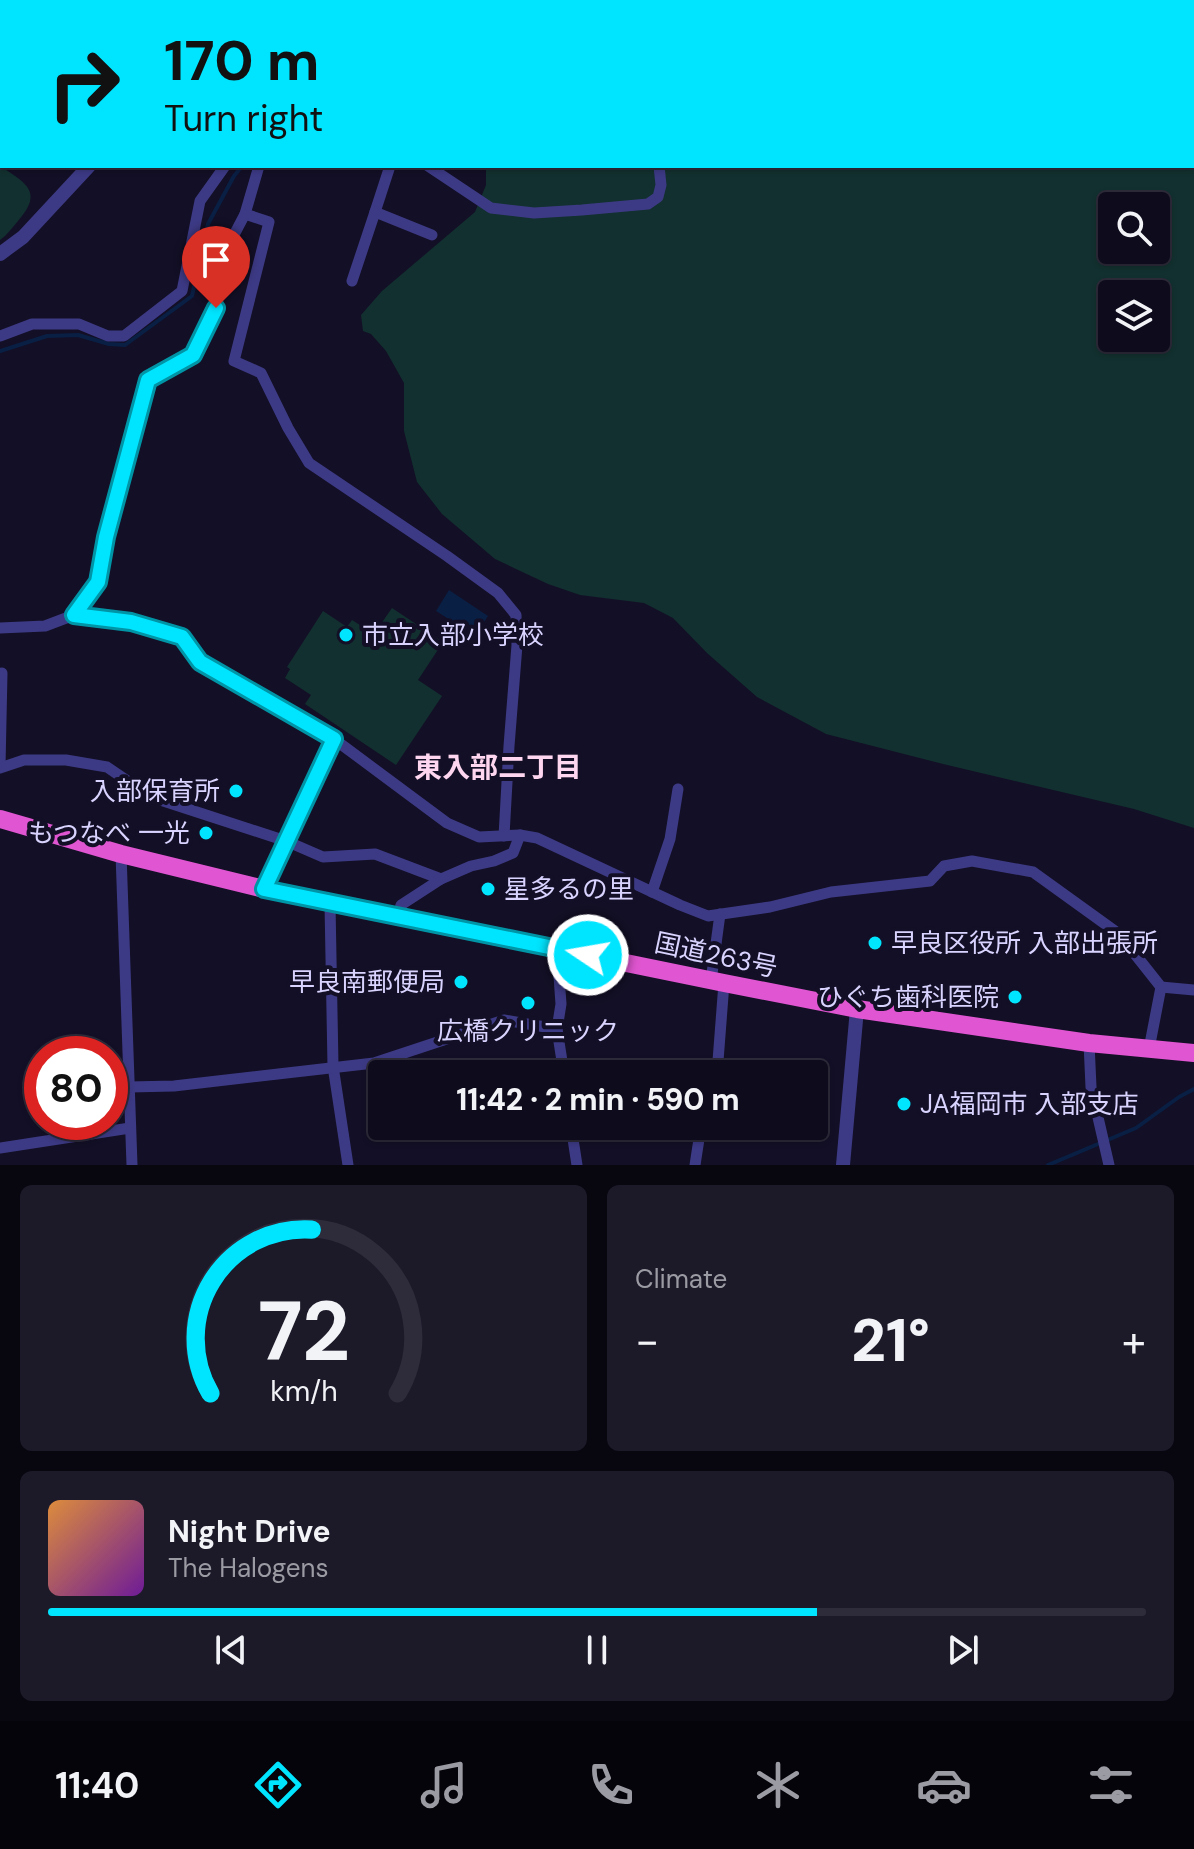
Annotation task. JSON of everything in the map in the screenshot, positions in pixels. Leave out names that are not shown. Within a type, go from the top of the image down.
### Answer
[{"type":"highway","name":"国道263号","points":[[0,819],[121,854],[330,904],[718,982],[857,1009],[1089,1043],[1194,1053]]},
{"type":"street","points":[[0,254],[23,237],[87,168]]},
{"type":"street","points":[[0,336],[32,324],[79,324],[108,336],[124,336],[182,291],[200,201],[224,168]]},
{"type":"street","points":[[74,615],[98,582],[106,537],[148,380],[193,355],[216,308],[225,252],[245,214],[258,168]]},
{"type":"street","points":[[352,281],[389,168]]},
{"type":"street","points":[[431,168],[491,208],[534,213],[648,204],[658,197],[661,185],[659,168]]},
{"type":"street","points":[[375,212],[432,235]]},
{"type":"street","points":[[245,214],[269,222],[234,361],[261,373],[309,463],[460,565],[498,593],[516,615],[517,645],[504,836]]},
{"type":"street","points":[[0,628],[45,626],[74,615],[131,622],[182,637],[200,662],[334,739],[447,823],[479,837],[520,835],[537,838],[708,916],[770,907],[831,892],[930,881],[944,866],[972,861],[1033,872],[1119,934],[1161,987],[1194,990]]},
{"type":"street","points":[[2,673],[0,767],[24,760],[66,760],[107,767],[151,797],[286,841],[323,857],[375,854],[441,879]]},
{"type":"street","points":[[264,889],[334,739]]},
{"type":"street","points":[[652,892],[670,839],[678,789]]},
{"type":"street","points":[[398,917],[401,905],[441,879],[513,853],[520,835]]},
{"type":"street","points":[[121,854],[132,1165]]},
{"type":"street","points":[[330,904],[333,1066],[348,1165]]},
{"type":"street","points":[[717,1060],[720,914]]},
{"type":"street","points":[[557,948],[561,1004],[557,1029],[562,1060]]},
{"type":"street","points":[[1149,1049],[1161,987]]},
{"type":"street","points":[[843,1165],[857,1009]]},
{"type":"street","points":[[129,1087],[174,1086],[374,1063],[504,1020],[557,1029]]},
{"type":"street","points":[[1089,1043],[1091,1087],[1109,1165]]},
{"type":"street","points":[[0,1148],[130,1128]]},
{"type":"street","points":[[573,1140],[577,1165]]},
{"type":"street","points":[[695,1165],[699,1140]]},
{"type":"green space","points":[[0,168],[3,168],[24,183],[31,195],[26,211],[0,240]]},
{"type":"green space","points":[[486,168],[1194,168],[1194,828],[1134,809],[826,734],[757,697],[673,618],[644,603],[580,595],[548,584],[495,559],[442,514],[417,482],[404,431],[404,383],[386,351],[371,334],[363,331],[361,315],[382,291],[475,212],[486,185]]},
{"type":"green space","points":[[392,608],[443,642],[418,680],[442,696],[396,765],[305,704],[311,695],[285,678],[290,669],[287,667],[323,611],[347,627],[352,620],[374,634]]},
{"type":"water","points":[[449,590],[488,616],[475,636],[436,611]]},
{"type":"waterway","points":[[0,351],[47,336],[78,335],[125,345],[192,296],[208,224],[240,168]]},
{"type":"waterway","points":[[1048,1165],[1136,1128],[1194,1089]]},
{"type":"place","name":"市立入部小学校","points":[[346,635]]},
{"type":"place","name":"入部保育所","points":[[236,791]]},
{"type":"place","name":"もつなべ 一光","points":[[206,833]]},
{"type":"place","name":"星多るの里","points":[[488,889]]},
{"type":"place","name":"早良区役所 入部出張所","points":[[875,943]]},
{"type":"place","name":"早良南郵便局","points":[[461,982]]},
{"type":"place","name":"ひぐち歯科医院","points":[[1015,997]]},
{"type":"place","name":"広橋クリニック","points":[[528,1003]]},
{"type":"place","name":"JA福岡市 入部支店","points":[[904,1104]]},
{"type":"district","name":"東入部二丁目","points":[[498,767]]},
{"type":"route","points":[[216,308],[193,355],[148,380],[106,537],[98,582],[74,615],[131,622],[182,637],[200,662],[334,739],[264,889],[588,955]]}]
